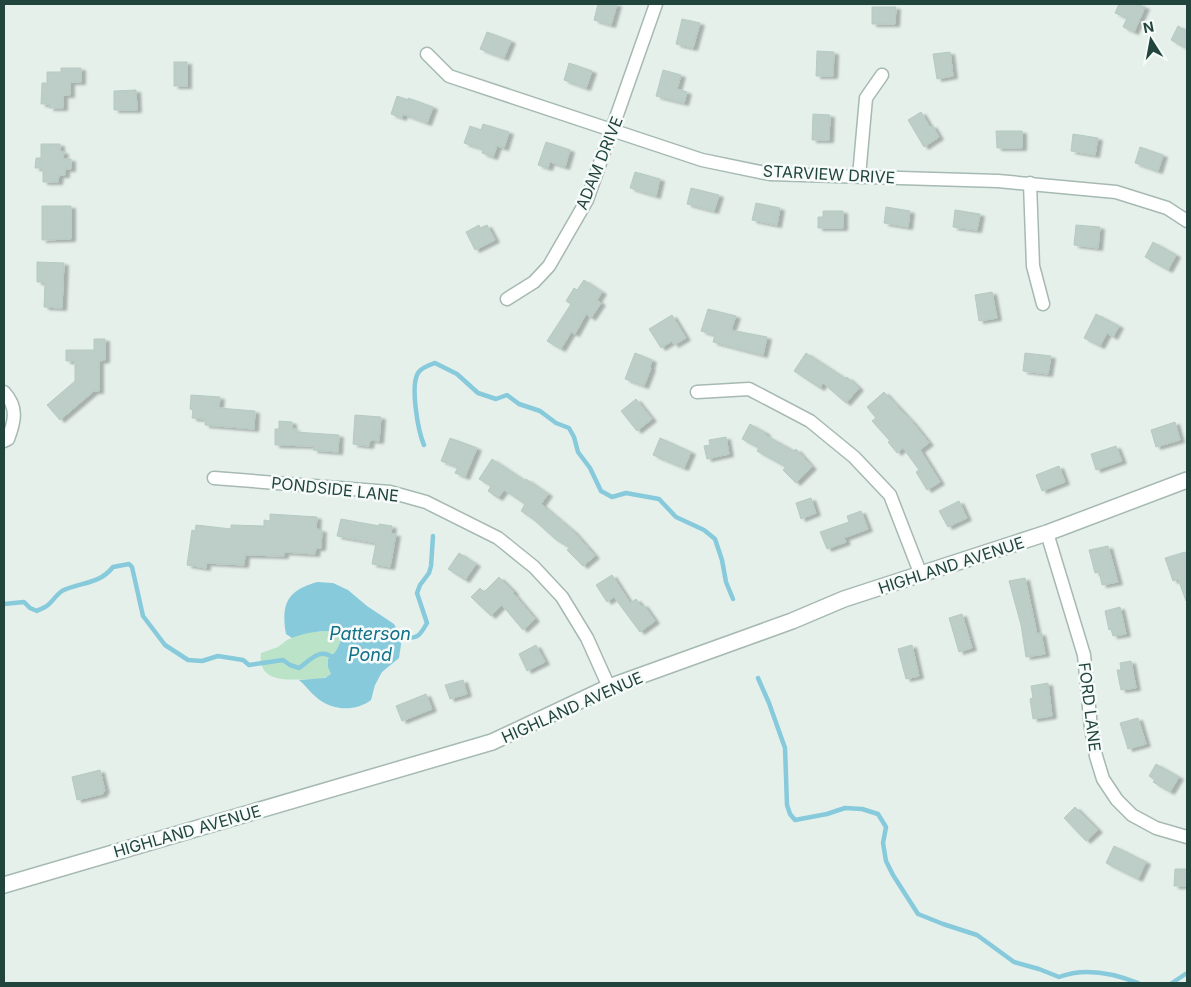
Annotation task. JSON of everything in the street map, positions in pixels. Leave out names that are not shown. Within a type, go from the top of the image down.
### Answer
[{"type":"street","name":"ADAM DRIVE","points":[[507,299],[534,282],[549,266],[587,200],[613,131],[656,4]]},
{"type":"street","name":"STARVIEW DRIVE","points":[[428,54],[449,76],[702,160],[770,174],[1030,183],[1116,192],[1167,208],[1187,221]]},
{"type":"street","points":[[860,176],[866,98],[882,75]]},
{"type":"street","points":[[1030,183],[1033,266],[1043,304]]},
{"type":"street","points":[[697,392],[750,389],[810,421],[854,457],[890,496],[921,575]]},
{"type":"street","points":[[4,392],[11,402],[15,422],[8,439],[4,441]]},
{"type":"street","name":"PONDSIDE LANE","points":[[214,478],[390,492],[426,502],[498,538],[534,567],[562,597],[586,638],[609,687]]},
{"type":"street","name":"HIGHLAND AVENUE","points":[[4,885],[492,742],[609,687],[792,621],[844,599],[1047,533],[1187,480]]},
{"type":"street","name":"FORD LANE","points":[[1047,533],[1084,655],[1090,728],[1103,780],[1117,800],[1132,815],[1156,828],[1187,836]]},
{"type":"green space","points":[[335,631],[342,633],[336,651],[328,659],[331,674],[328,676],[318,679],[292,680],[276,678],[264,670],[261,663],[261,653],[278,647],[287,640],[306,632]]},
{"type":"water","name":"Patterson Pond","points":[[317,582],[333,583],[348,590],[367,606],[394,624],[402,638],[399,658],[382,672],[375,685],[371,700],[358,707],[336,707],[322,702],[299,680],[325,678],[331,674],[328,667],[328,659],[336,651],[342,633],[323,631],[292,638],[286,634],[285,614],[288,600],[299,590]]},
{"type":"building","points":[[598,4],[617,4],[611,25],[594,20]]},
{"type":"building","points":[[1119,4],[1137,4],[1145,7],[1134,32],[1123,27],[1127,18],[1115,13]]},
{"type":"building","points":[[872,7],[896,7],[895,24],[872,24]]},
{"type":"building","points":[[682,19],[700,23],[693,48],[676,44]]},
{"type":"building","points":[[1178,26],[1187,31],[1187,49],[1171,40]]},
{"type":"building","points":[[487,32],[511,41],[504,58],[480,49]]},
{"type":"building","points":[[817,51],[834,52],[833,76],[816,76]]},
{"type":"building","points":[[950,52],[953,76],[937,79],[933,54]]},
{"type":"building","points":[[174,62],[187,62],[187,86],[174,86]]},
{"type":"building","points":[[569,63],[592,71],[586,88],[564,80]]},
{"type":"building","points":[[61,68],[81,68],[81,82],[70,82],[70,95],[63,95],[63,108],[49,108],[50,104],[41,104],[42,83],[47,83],[47,72],[61,72]]},
{"type":"building","points":[[663,70],[681,75],[677,89],[687,92],[684,103],[656,96]]},
{"type":"building","points":[[136,90],[137,110],[114,110],[114,91]]},
{"type":"building","points":[[397,96],[433,107],[427,123],[403,114],[402,118],[391,114]]},
{"type":"building","points":[[921,112],[939,137],[924,147],[908,120]]},
{"type":"building","points":[[813,114],[830,115],[829,140],[812,140]]},
{"type":"building","points":[[483,124],[509,132],[504,148],[497,146],[493,157],[482,153],[483,149],[464,143],[470,126],[481,130]]},
{"type":"building","points":[[996,131],[1022,131],[1022,148],[997,148]]},
{"type":"building","points":[[1073,134],[1098,138],[1095,155],[1071,151]]},
{"type":"building","points":[[546,142],[570,150],[565,167],[550,162],[548,168],[538,165]]},
{"type":"building","points":[[41,144],[60,144],[60,151],[64,152],[63,159],[71,159],[71,169],[65,169],[65,175],[59,175],[58,182],[43,182],[43,168],[35,168],[36,158],[41,158]]},
{"type":"building","points":[[1140,147],[1163,155],[1158,171],[1135,163]]},
{"type":"building","points":[[635,172],[660,179],[656,196],[630,188]]},
{"type":"building","points":[[691,188],[719,195],[714,211],[687,204]]},
{"type":"building","points":[[756,203],[780,208],[777,225],[752,220]]},
{"type":"building","points":[[42,206],[71,206],[71,239],[42,240]]},
{"type":"building","points":[[886,207],[910,211],[908,227],[884,223]]},
{"type":"building","points":[[955,210],[980,214],[977,230],[953,227]]},
{"type":"building","points":[[823,211],[843,211],[843,228],[818,228],[818,217],[823,217]]},
{"type":"building","points":[[479,225],[480,228],[487,225],[495,240],[475,250],[466,232]]},
{"type":"building","points":[[1076,225],[1100,227],[1098,248],[1074,245]]},
{"type":"building","points":[[1153,242],[1176,255],[1168,270],[1145,257]]},
{"type":"building","points":[[37,262],[64,263],[62,308],[44,307],[45,282],[37,282]]},
{"type":"building","points":[[584,280],[602,292],[597,300],[601,303],[591,318],[586,314],[575,334],[571,332],[561,349],[547,341],[571,304],[566,301],[574,288],[577,290]]},
{"type":"building","points":[[992,292],[997,318],[979,321],[975,295]]},
{"type":"building","points":[[708,309],[736,316],[731,330],[767,337],[763,355],[713,342],[715,335],[701,331]]},
{"type":"building","points":[[1096,314],[1119,326],[1113,337],[1107,333],[1100,346],[1084,338]]},
{"type":"building","points":[[672,315],[686,338],[674,345],[672,341],[661,348],[649,329]]},
{"type":"building","points":[[94,339],[105,339],[105,360],[99,361],[99,391],[94,391],[60,420],[47,405],[75,381],[75,361],[66,361],[66,350],[94,350]]},
{"type":"building","points":[[635,353],[652,360],[644,386],[625,379]]},
{"type":"building","points":[[806,353],[846,379],[847,377],[859,388],[846,403],[823,383],[820,388],[794,371]]},
{"type":"building","points":[[1025,353],[1051,356],[1048,374],[1023,371]]},
{"type":"building","points":[[884,392],[929,443],[920,450],[940,482],[927,490],[916,472],[919,470],[903,448],[897,453],[888,442],[890,441],[872,421],[876,418],[867,407]]},
{"type":"building","points":[[191,395],[220,397],[219,408],[255,411],[254,429],[205,425],[205,419],[192,418],[193,410],[190,409]]},
{"type":"building","points":[[636,399],[652,419],[637,431],[621,411]]},
{"type":"building","points":[[355,415],[381,417],[379,441],[370,440],[369,446],[353,444]]},
{"type":"building","points":[[279,421],[292,422],[292,429],[296,429],[296,432],[339,435],[338,452],[313,450],[314,446],[275,445],[275,429],[279,429]]},
{"type":"building","points":[[1175,422],[1180,440],[1156,447],[1151,430]]},
{"type":"building","points":[[750,424],[766,433],[765,435],[794,451],[796,449],[812,467],[796,483],[783,470],[786,467],[757,451],[759,448],[742,439]]},
{"type":"building","points":[[726,437],[729,454],[707,459],[704,446],[710,445],[709,440]]},
{"type":"building","points":[[450,438],[477,448],[465,477],[455,473],[458,467],[441,461]]},
{"type":"building","points":[[660,438],[691,452],[684,468],[653,455]]},
{"type":"building","points":[[1116,446],[1122,461],[1096,470],[1091,454]]},
{"type":"building","points":[[492,459],[548,494],[541,504],[574,532],[595,556],[583,566],[567,550],[570,548],[555,539],[521,511],[525,504],[504,490],[498,498],[488,491],[491,486],[479,479]]},
{"type":"building","points":[[1059,466],[1065,482],[1042,491],[1036,475]]},
{"type":"building","points":[[811,498],[816,513],[801,519],[796,503]]},
{"type":"building","points":[[959,501],[967,518],[948,527],[939,511]]},
{"type":"building","points":[[861,511],[868,529],[844,538],[846,542],[827,549],[820,532],[849,522],[847,516]]},
{"type":"building","points":[[270,514],[317,517],[316,529],[322,530],[321,548],[316,548],[315,554],[284,552],[284,556],[245,555],[244,565],[206,563],[206,568],[187,565],[192,530],[195,531],[196,525],[231,529],[231,525],[264,526],[264,520],[270,521]]},
{"type":"building","points":[[341,519],[379,526],[379,524],[392,526],[391,534],[396,534],[390,567],[372,564],[376,543],[337,536]]},
{"type":"building","points":[[1108,546],[1118,582],[1102,585],[1099,572],[1095,573],[1089,550]]},
{"type":"building","points":[[1185,552],[1187,559],[1186,601],[1178,579],[1173,581],[1165,558]]},
{"type":"building","points":[[459,553],[476,564],[465,580],[448,569]]},
{"type":"building","points":[[612,575],[630,603],[636,599],[641,606],[643,604],[655,621],[640,632],[614,597],[607,602],[596,585]]},
{"type":"building","points":[[499,577],[514,592],[535,619],[523,630],[502,605],[491,616],[471,597],[480,588],[484,592]]},
{"type":"building","points":[[1025,578],[1037,634],[1041,633],[1045,654],[1026,657],[1021,625],[1009,581]]},
{"type":"building","points":[[1120,607],[1126,634],[1113,636],[1111,629],[1109,630],[1105,611]]},
{"type":"building","points":[[962,614],[972,648],[959,652],[949,618]]},
{"type":"building","points":[[536,645],[545,662],[527,671],[519,654]]},
{"type":"building","points":[[912,645],[919,676],[906,679],[898,649]]},
{"type":"building","points":[[1131,661],[1136,688],[1121,690],[1117,670],[1121,670],[1120,663]]},
{"type":"building","points":[[463,680],[467,694],[450,699],[445,685]]},
{"type":"building","points":[[1048,683],[1052,716],[1033,719],[1030,699],[1033,698],[1031,686]]},
{"type":"building","points":[[426,694],[432,709],[402,721],[396,706]]},
{"type":"building","points":[[1138,718],[1146,744],[1128,749],[1120,723]]},
{"type":"building","points":[[1156,764],[1179,777],[1170,792],[1153,782],[1155,780],[1149,776]]},
{"type":"building","points":[[100,770],[105,791],[103,791],[103,794],[77,800],[72,777]]},
{"type":"building","points":[[1075,807],[1098,830],[1086,841],[1064,818]]},
{"type":"building","points":[[1114,846],[1146,862],[1138,879],[1106,863]]},
{"type":"building","points":[[1175,869],[1187,869],[1187,886],[1174,886]]},
{"type":"waterway","points":[[424,445],[419,430],[416,409],[416,379],[422,369],[435,363],[457,374],[478,393],[496,399],[507,395],[519,404],[540,411],[556,423],[569,428],[574,437],[578,452],[590,468],[601,491],[612,497],[626,493],[659,499],[676,517],[704,530],[715,539],[722,560],[726,582],[733,599]]},
{"type":"waterway","points":[[398,638],[416,637],[427,623],[417,593],[431,566],[433,536]]},
{"type":"waterway","points":[[4,604],[24,602],[30,608],[37,611],[47,606],[62,591],[102,577],[113,567],[129,564],[132,567],[143,616],[165,645],[188,660],[202,661],[218,656],[243,660],[249,665],[283,660],[299,668],[310,659],[319,655],[328,654],[332,657],[336,656]]},
{"type":"waterway","points":[[758,678],[785,748],[787,805],[790,814],[795,820],[827,814],[845,808],[862,809],[878,814],[886,827],[883,843],[886,861],[918,914],[977,935],[1014,962],[1059,977],[1079,972],[1099,972],[1119,976],[1138,983]]},
{"type":"waterway","points":[[1172,983],[1187,973]]}]
